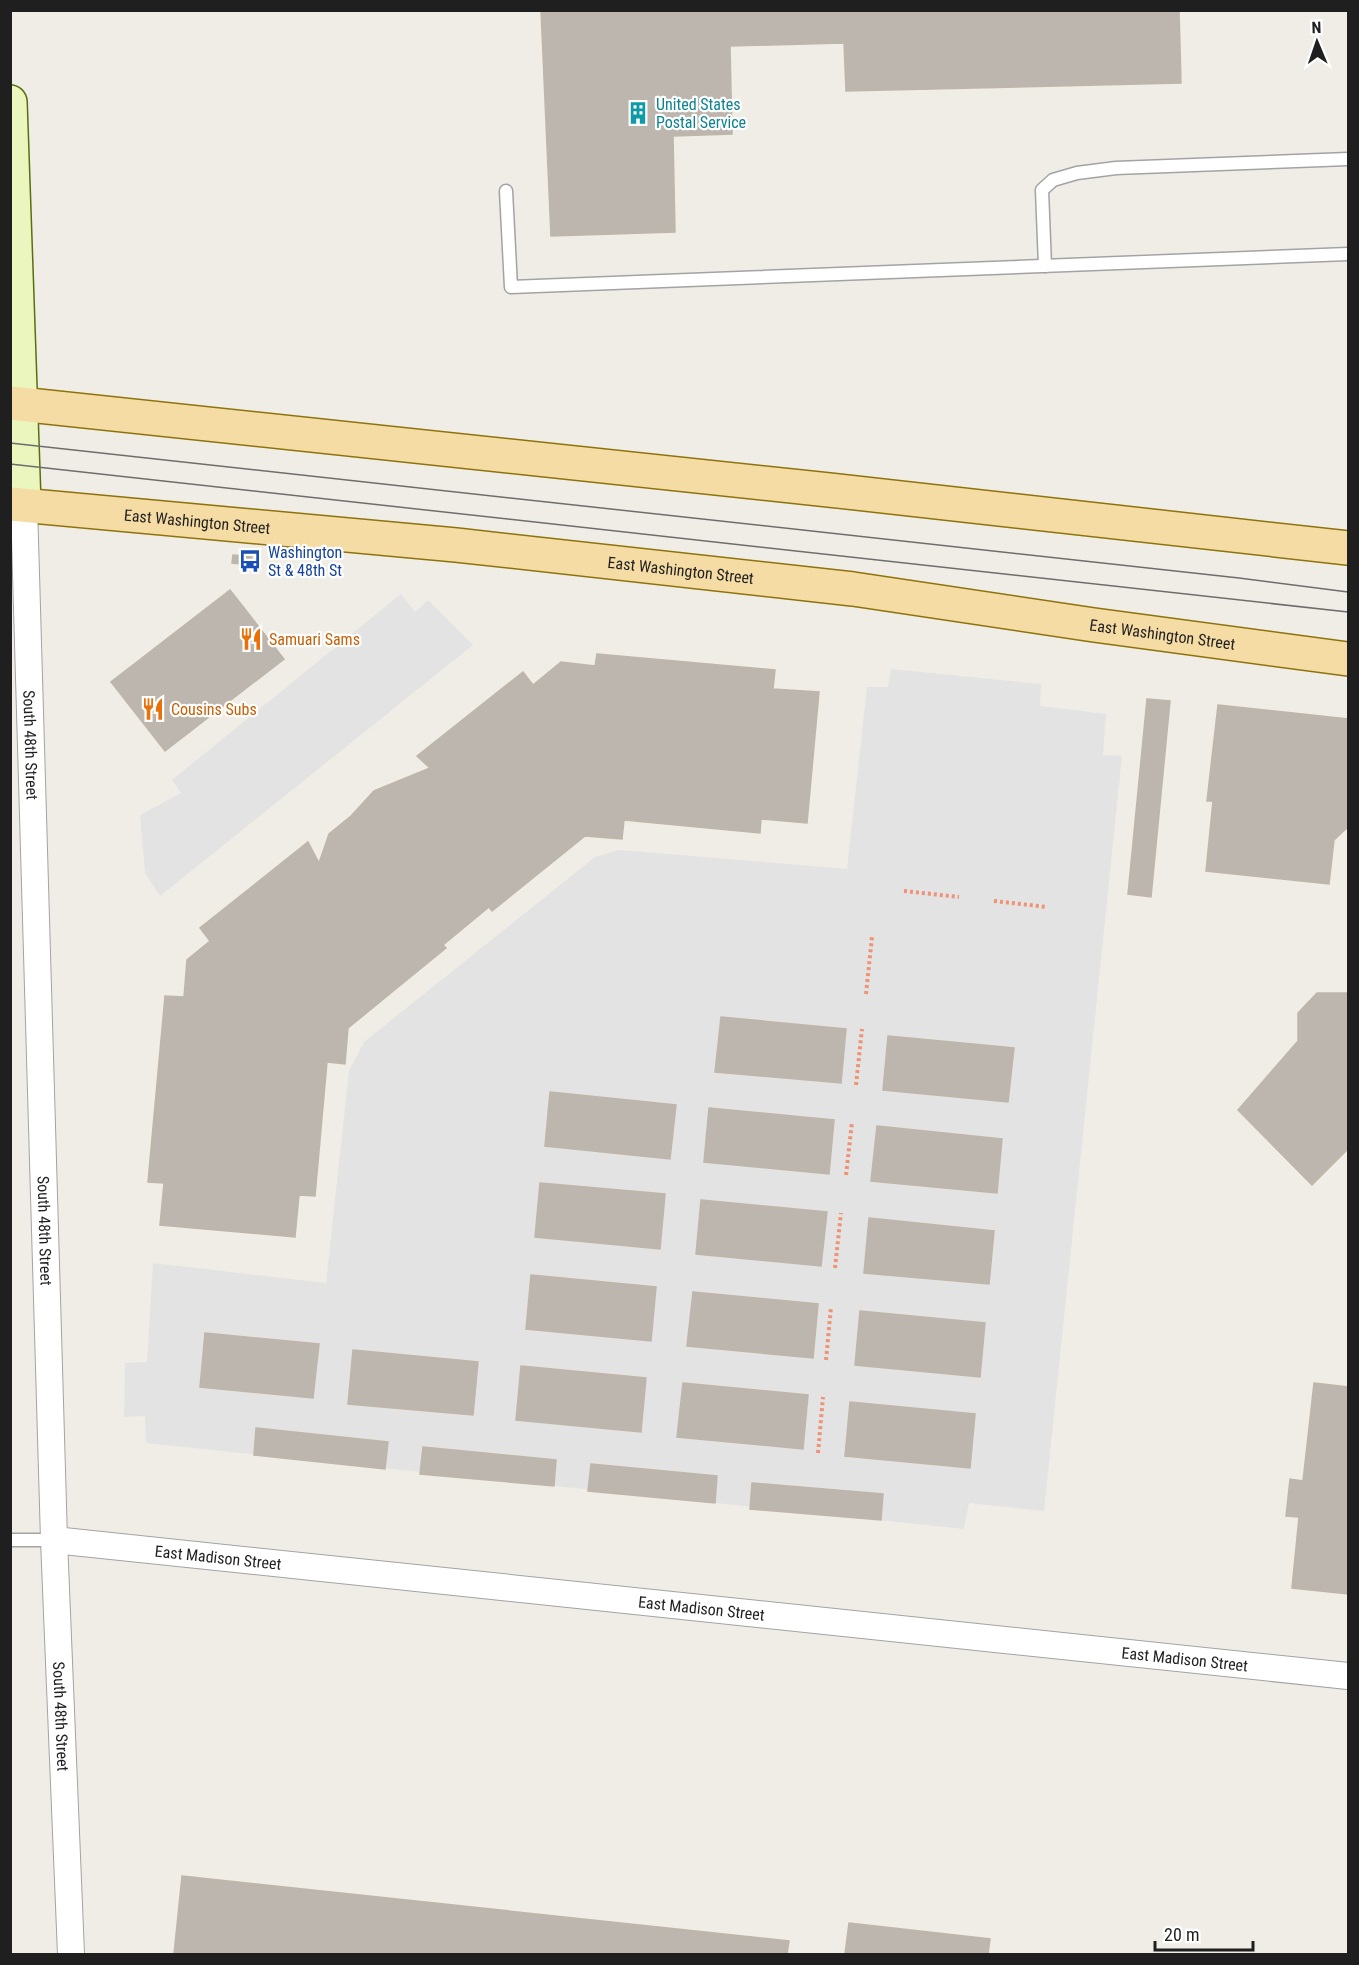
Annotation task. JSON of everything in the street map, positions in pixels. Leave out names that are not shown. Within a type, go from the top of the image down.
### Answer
[{"type":"main road","points":[[16,404],[864,493],[1348,548]]},
{"type":"main road","name":"East Washington Street","points":[[17,505],[456,545],[853,590],[1348,659]]},
{"type":"street","points":[[10,102],[17,505]]},
{"type":"street","name":"South 48th Street","points":[[17,505],[71,1954]]},
{"type":"street","name":"East Madison Street","points":[[54,1540],[1348,1676]]},
{"type":"lane","points":[[1045,266],[1042,190],[1053,180],[1077,172],[1116,168],[1348,159]]},
{"type":"lane","points":[[506,191],[511,287],[1348,254]]},
{"type":"lane","points":[[10,1540],[54,1540]]},
{"type":"path","points":[[904,891],[959,897]]},
{"type":"path","points":[[994,901],[1047,907]]},
{"type":"path","points":[[866,994],[872,937]]},
{"type":"path","points":[[856,1085],[862,1029]]},
{"type":"path","points":[[846,1175],[852,1122]]},
{"type":"path","points":[[836,1268],[841,1213]]},
{"type":"path","points":[[826,1360],[831,1307]]},
{"type":"path","points":[[818,1453],[823,1397]]},
{"type":"shaded area","points":[[401,594],[415,612],[428,600],[473,645],[160,896],[145,873],[140,815],[181,793],[172,780]]},
{"type":"shaded area","points":[[891,669],[1041,684],[1040,706],[1106,714],[1103,755],[1122,756],[1044,1511],[969,1503],[964,1529],[146,1443],[145,1416],[124,1417],[125,1363],[147,1362],[153,1263],[326,1283],[349,1071],[364,1042],[595,857],[619,850],[847,869],[867,687],[888,687]]},
{"type":"building","name":"United States Postal Service","points":[[541,10],[1179,10],[1181,83],[846,91],[844,43],[730,46],[732,134],[673,136],[675,232],[551,236]]},
{"type":"building","points":[[233,555],[252,557],[251,565],[232,563]]},
{"type":"building","points":[[230,590],[284,659],[165,751],[111,682]]},
{"type":"building","points":[[597,654],[775,670],[773,689],[819,692],[807,823],[761,819],[760,833],[624,820],[622,839],[585,836],[492,911],[489,907],[443,945],[446,948],[348,1028],[345,1064],[327,1062],[315,1196],[299,1195],[295,1237],[160,1225],[164,1183],[148,1182],[165,996],[184,997],[187,960],[210,941],[200,928],[308,842],[319,863],[329,834],[351,816],[374,791],[430,768],[417,756],[523,672],[533,685],[561,662],[595,666]]},
{"type":"building","points":[[1147,699],[1170,701],[1151,897],[1128,894]]},
{"type":"building","points":[[1218,705],[1348,719],[1348,827],[1334,840],[1329,884],[1206,871],[1213,801],[1207,801]]},
{"type":"building","points":[[1317,993],[1347,993],[1348,997],[1348,1149],[1312,1185],[1238,1110],[1298,1041],[1298,1013]]},
{"type":"building","points":[[721,1017],[846,1029],[841,1083],[715,1072]]},
{"type":"building","points":[[888,1036],[1014,1048],[1008,1102],[883,1090]]},
{"type":"building","points":[[550,1092],[676,1105],[670,1159],[545,1146]]},
{"type":"building","points":[[709,1108],[834,1120],[829,1174],[704,1162]]},
{"type":"building","points":[[877,1126],[1002,1139],[997,1193],[871,1181]]},
{"type":"building","points":[[540,1183],[665,1194],[660,1249],[535,1237]]},
{"type":"building","points":[[701,1200],[827,1212],[821,1266],[696,1254]]},
{"type":"building","points":[[869,1218],[994,1231],[989,1284],[864,1273]]},
{"type":"building","points":[[531,1275],[656,1287],[651,1341],[526,1329]]},
{"type":"building","points":[[693,1292],[818,1304],[813,1358],[687,1346]]},
{"type":"building","points":[[860,1311],[985,1323],[980,1377],[855,1365]]},
{"type":"building","points":[[205,1333],[319,1344],[313,1398],[200,1387]]},
{"type":"building","points":[[353,1350],[478,1362],[473,1415],[348,1404]]},
{"type":"building","points":[[521,1366],[646,1378],[641,1432],[516,1420]]},
{"type":"building","points":[[683,1383],[808,1395],[803,1449],[677,1437]]},
{"type":"building","points":[[1314,1383],[1348,1387],[1348,1594],[1292,1588],[1299,1517],[1286,1516],[1290,1479],[1303,1481]]},
{"type":"building","points":[[850,1402],[975,1414],[970,1468],[845,1456]]},
{"type":"building","points":[[256,1428],[388,1442],[385,1469],[254,1455]]},
{"type":"building","points":[[423,1447],[556,1460],[554,1486],[420,1474]]},
{"type":"building","points":[[591,1464],[717,1476],[715,1503],[588,1491]]},
{"type":"building","points":[[752,1483],[883,1494],[881,1520],[750,1509]]},
{"type":"building","points":[[182,1876],[789,1941],[787,1954],[174,1954]]},
{"type":"building","points":[[849,1923],[990,1939],[988,1954],[845,1954]]},
{"type":"tram line","points":[[10,443],[1239,578],[1348,592]]},
{"type":"tram line","points":[[10,464],[1348,612]]},
{"type":"place","name":"United States Postal Service","points":[[638,113]]},
{"type":"place","name":"Washington St & 48th St","points":[[250,561]]},
{"type":"place","name":"Samuari Sams","points":[[251,639]]},
{"type":"place","name":"Cousins Subs","points":[[153,709]]}]
